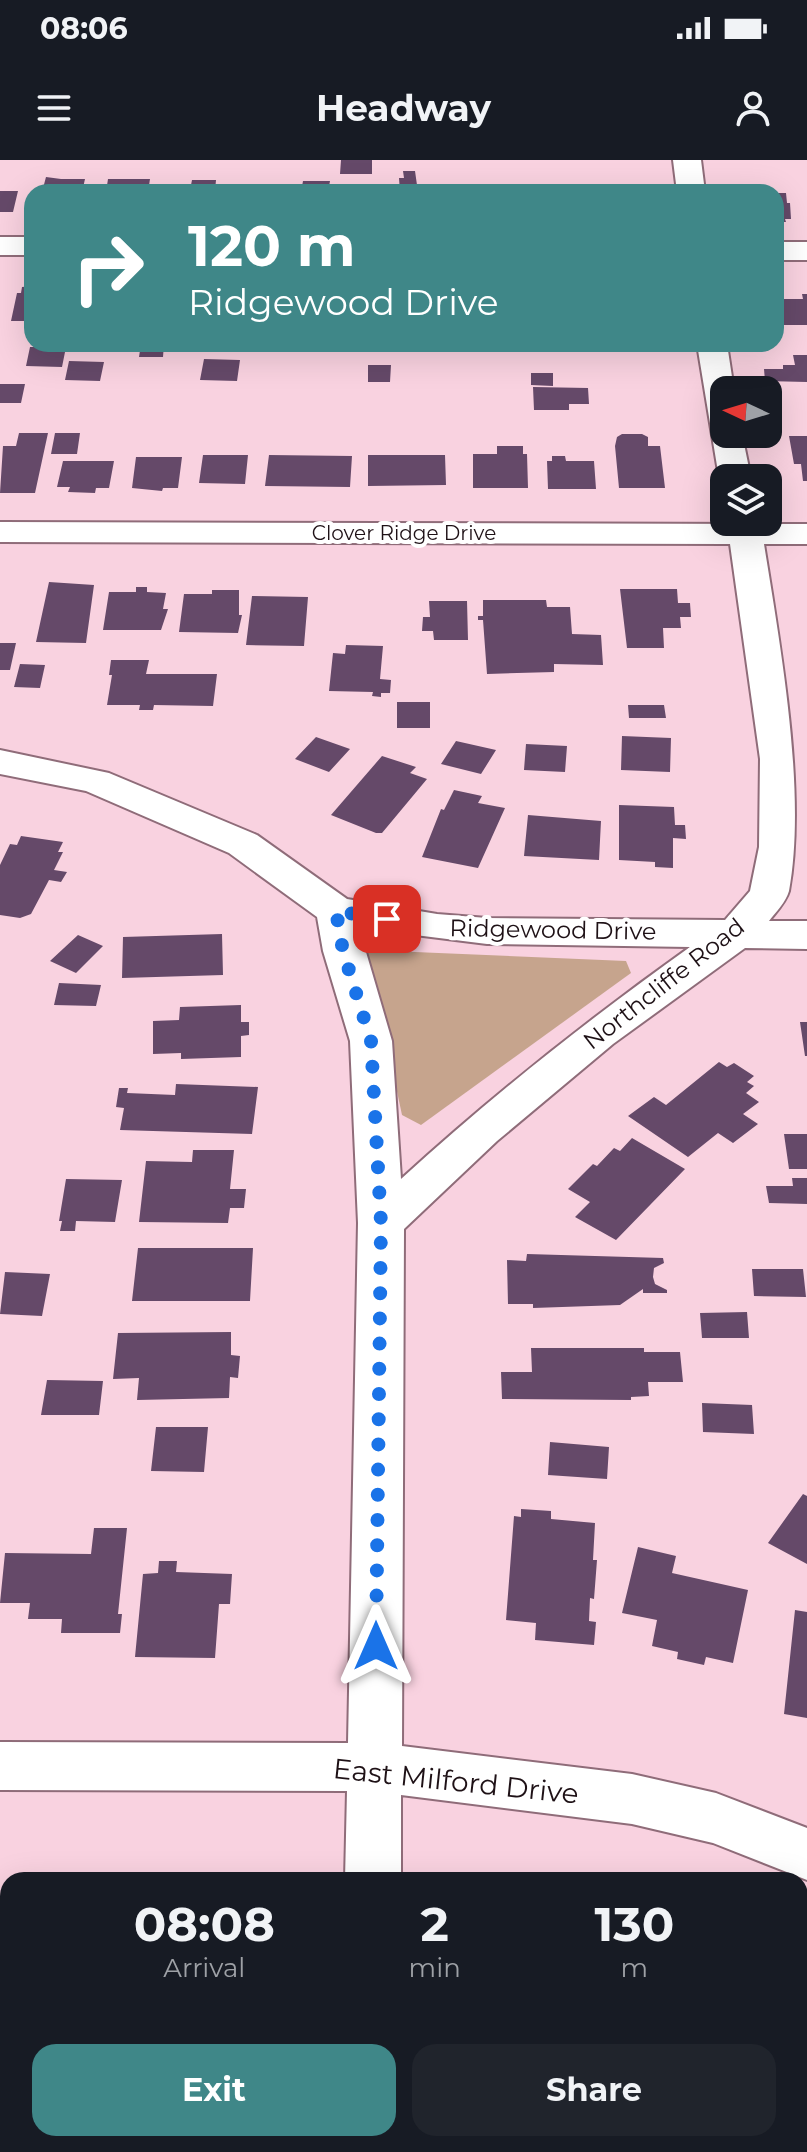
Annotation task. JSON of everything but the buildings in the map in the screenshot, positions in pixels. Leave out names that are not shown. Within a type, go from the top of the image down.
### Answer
[{"type":"street","points":[[687,160],[690,184]]},
{"type":"street","points":[[0,246],[24,246]]},
{"type":"street","points":[[784,251],[807,251]]},
{"type":"street","points":[[713,352],[717,376]]},
{"type":"street","name":"Clover Ridge Drive","points":[[0,532],[710,528]]},
{"type":"street","name":"Clover Ridge Drive","points":[[782,532],[807,534]]},
{"type":"street","name":"Northcliffe Road","points":[[381,1223],[482,1130],[598,1034],[736,934],[769,894],[778,847],[779,759],[746,536]]},
{"type":"street","name":"Ridgewood Drive","points":[[0,762],[96,781],[243,844],[336,911],[437,927],[487,931],[807,935]]},
{"type":"street","points":[[336,911],[343,951],[371,1041],[381,1223],[373,1872]]},
{"type":"street","name":"East Milford Drive","points":[[0,1766],[375,1767],[632,1799],[716,1818],[807,1854]]},
{"type":"shaded area","points":[[367,950],[626,961],[631,973],[421,1125],[402,1115]]},
{"type":"route","points":[[376,1646],[381,1223],[378,1162],[371,1041],[343,951],[336,911],[387,919]]}]
